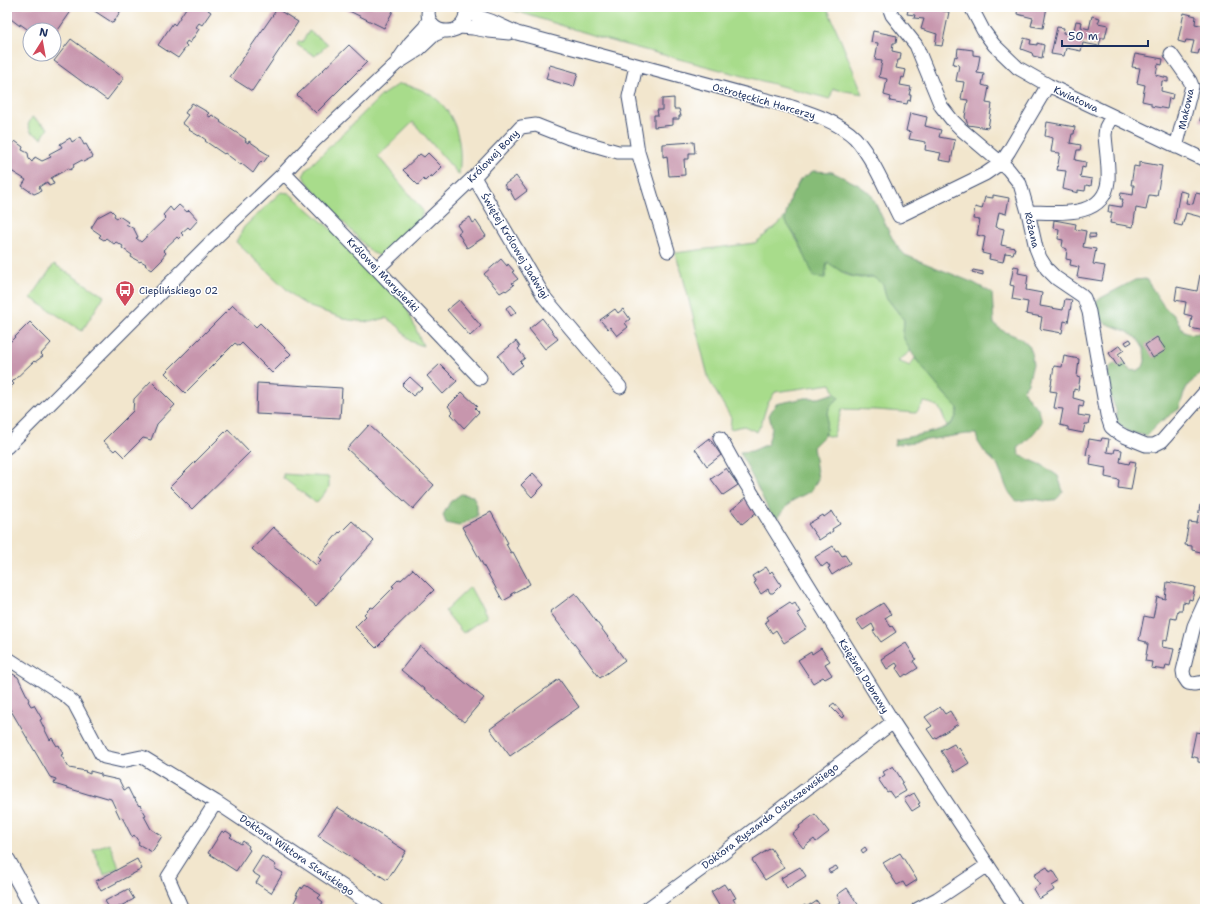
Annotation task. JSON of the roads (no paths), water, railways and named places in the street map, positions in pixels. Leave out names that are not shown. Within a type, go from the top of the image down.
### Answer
[{"type":"street","name":"Różana","points":[[889,7],[892,15],[916,45],[942,106],[952,120],[1011,172],[1020,184],[1036,248],[1047,269],[1056,278],[1081,295],[1086,304],[1107,414],[1111,427],[1117,432],[1138,443],[1154,445],[1162,441],[1205,392]]},
{"type":"street","name":"Kwiatowa","points":[[971,7],[983,30],[994,45],[1018,68],[1048,86],[1205,160]]},
{"type":"street","name":"Ostrołęckich Harcerzy","points":[[465,9],[517,33],[789,106],[833,123],[854,138],[869,157],[899,216],[985,174],[1001,163]]},
{"type":"street","points":[[428,11],[434,27],[443,31],[451,31],[459,27],[464,20],[465,9]]},
{"type":"street","points":[[396,64],[410,43],[425,27],[428,11]]},
{"type":"street","name":"Ostrołęckich Harcerzy","points":[[459,27],[473,28],[489,32],[517,33]]},
{"type":"street","points":[[7,447],[211,242],[284,174],[314,141],[396,64],[418,50],[434,35],[443,31]]},
{"type":"street","name":"Makowa","points":[[1171,54],[1192,86],[1176,147]]},
{"type":"street","points":[[636,66],[629,97],[638,152],[668,250]]},
{"type":"street","points":[[1001,163],[1048,86]]},
{"type":"street","points":[[1028,212],[1073,212],[1083,210],[1090,208],[1102,197],[1108,182],[1105,135],[1106,127],[1112,116]]},
{"type":"street","name":"Królowej Bony","points":[[377,269],[474,177],[521,127],[536,125],[569,138],[618,152],[638,152]]},
{"type":"street","name":"Królowej Marysieńki","points":[[284,174],[377,269],[480,378]]},
{"type":"street","name":"Świętej Królowej Jadwigi","points":[[474,177],[545,298],[620,387]]},
{"type":"street","name":"Księżnej Dobrawy","points":[[720,438],[736,469],[892,722],[1017,909]]},
{"type":"street","points":[[1205,602],[1194,626],[1183,671],[1184,677],[1188,683],[1194,684],[1205,682]]},
{"type":"street","name":"Doktora Wiktora Stańskiego","points":[[7,658],[66,696],[74,703],[104,757],[122,761],[141,757],[144,758],[216,802],[378,909]]},
{"type":"street","name":"Doktora Ryszarda Ostaszewskiego","points":[[647,909],[722,854],[892,722]]},
{"type":"street","points":[[182,909],[168,877],[216,802]]},
{"type":"street","points":[[7,860],[34,909]]},
{"type":"street","points":[[918,909],[937,900],[988,866]]},
{"type":"place","name":"Cieplińskiego 02","points":[[125,307]]}]
